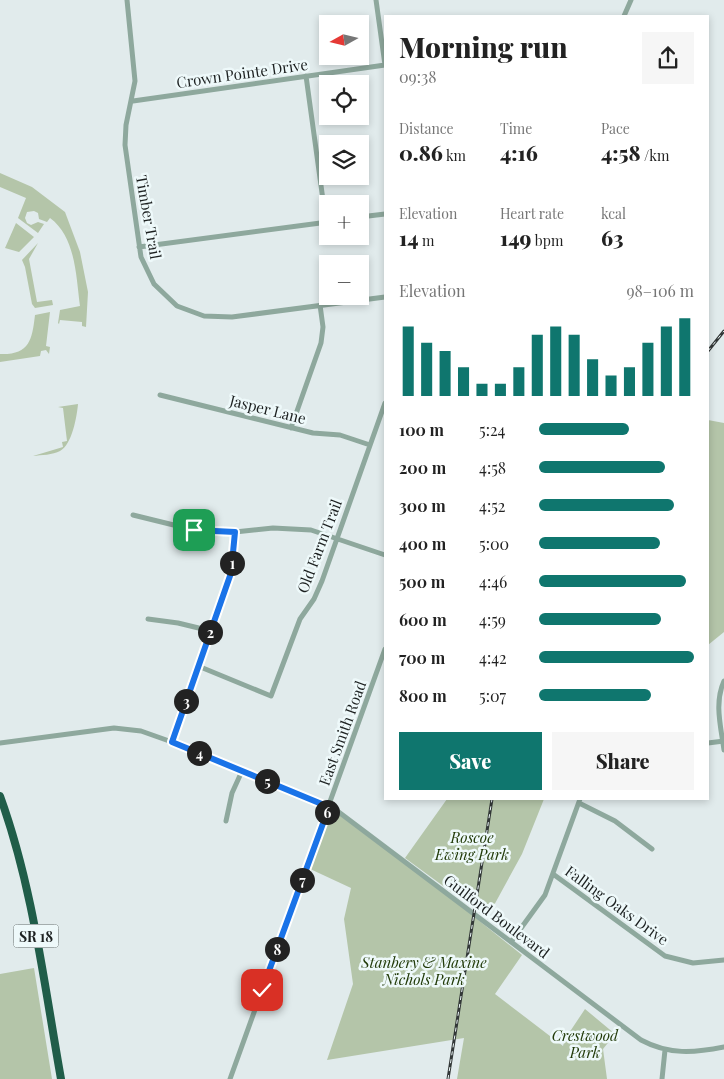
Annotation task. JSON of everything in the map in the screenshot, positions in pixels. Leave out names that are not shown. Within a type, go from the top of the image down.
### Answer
[{"type":"highway","name":"SR 18","points":[[0,796],[20,861],[30,904],[61,1079]]},
{"type":"street","name":"Timber Trail","points":[[127,0],[135,70],[133,101],[126,126],[125,145],[138,247],[144,266],[158,289],[177,306],[194,314],[224,318],[320,305]]},
{"type":"street","points":[[376,0],[384,58]]},
{"type":"street","points":[[624,15],[631,0]]},
{"type":"street","name":"Crown Pointe Drive","points":[[133,101],[384,65]]},
{"type":"street","points":[[306,76],[323,195]]},
{"type":"street","points":[[369,216],[384,214]]},
{"type":"street","points":[[138,247],[319,223]]},
{"type":"street","name":"Timber Trail","points":[[369,299],[384,297]]},
{"type":"street","points":[[291,428],[321,343],[323,328],[320,305]]},
{"type":"street","name":"Jasper Lane","points":[[160,395],[313,433],[340,435],[370,445]]},
{"type":"street","name":"Old Farm Trail","points":[[198,666],[271,696],[300,619],[317,593],[384,405]]},
{"type":"street","points":[[133,515],[194,530],[235,532],[273,528],[311,530],[384,555]]},
{"type":"street","points":[[172,742],[231,573],[235,532]]},
{"type":"street","points":[[148,619],[178,623],[211,631]]},
{"type":"street","name":"East Smith Road","points":[[230,1079],[384,652]]},
{"type":"street","points":[[724,681],[720,690],[718,704],[724,750]]},
{"type":"street","name":"Guilford Boulevard","points":[[0,743],[114,728],[141,731],[329,807],[336,810],[633,1035],[665,1050],[689,1053],[724,1047]]},
{"type":"street","points":[[709,743],[723,741]]},
{"type":"street","points":[[226,822],[232,793],[242,771]]},
{"type":"street","points":[[511,942],[540,905],[580,801],[616,821],[652,849]]},
{"type":"street","name":"Falling Oaks Drive","points":[[553,874],[665,956],[693,963],[724,960]]},
{"type":"street","points":[[662,1079],[665,1050]]},
{"type":"green space","points":[[0,173],[32,187],[65,212],[80,252],[88,292],[86,327],[82,326],[82,322],[60,320],[58,323],[60,310],[80,306],[76,270],[65,236],[59,226],[50,218],[47,222],[39,219],[38,213],[34,211],[27,212],[25,218],[27,223],[31,225],[38,222],[44,224],[38,233],[18,218],[26,198],[0,187]]},
{"type":"green space","points":[[16,223],[34,237],[19,252],[5,248]]},
{"type":"green space","points":[[38,243],[29,259],[37,302],[52,300],[53,305],[35,308],[32,304],[22,260]]},
{"type":"green space","points":[[50,312],[46,346],[50,347],[49,354],[46,350],[41,351],[40,356],[0,362],[0,354],[17,352],[27,345],[35,315]]},
{"type":"green space","points":[[78,404],[71,437],[64,448],[47,455],[33,456],[63,447],[62,442],[67,441],[63,408],[58,407]]},
{"type":"green space","points":[[709,420],[724,423],[724,632],[709,644]]},
{"type":"green space","name":"Roscoe Ewing Park","points":[[446,800],[544,800],[522,854],[487,918],[405,858]]},
{"type":"green space","name":"Stanbery & Maxine Nichols Park","points":[[330,808],[447,895],[522,955],[495,994],[563,1046],[565,1039],[585,1009],[615,1034],[603,1049],[607,1079],[457,1079],[464,1038],[327,1060],[353,984],[344,919],[351,888],[308,868]]},
{"type":"green space","points":[[34,968],[52,1079],[0,1079],[0,974]]},
{"type":"railway","points":[[709,350],[724,331]]},
{"type":"railway","points":[[448,1079],[492,800]]},
{"type":"route","points":[[194,530],[235,532],[231,573],[172,742],[329,807],[262,990]]},
{"type":"park label","name":"Crestwood Park","points":[[585,1044]]}]
